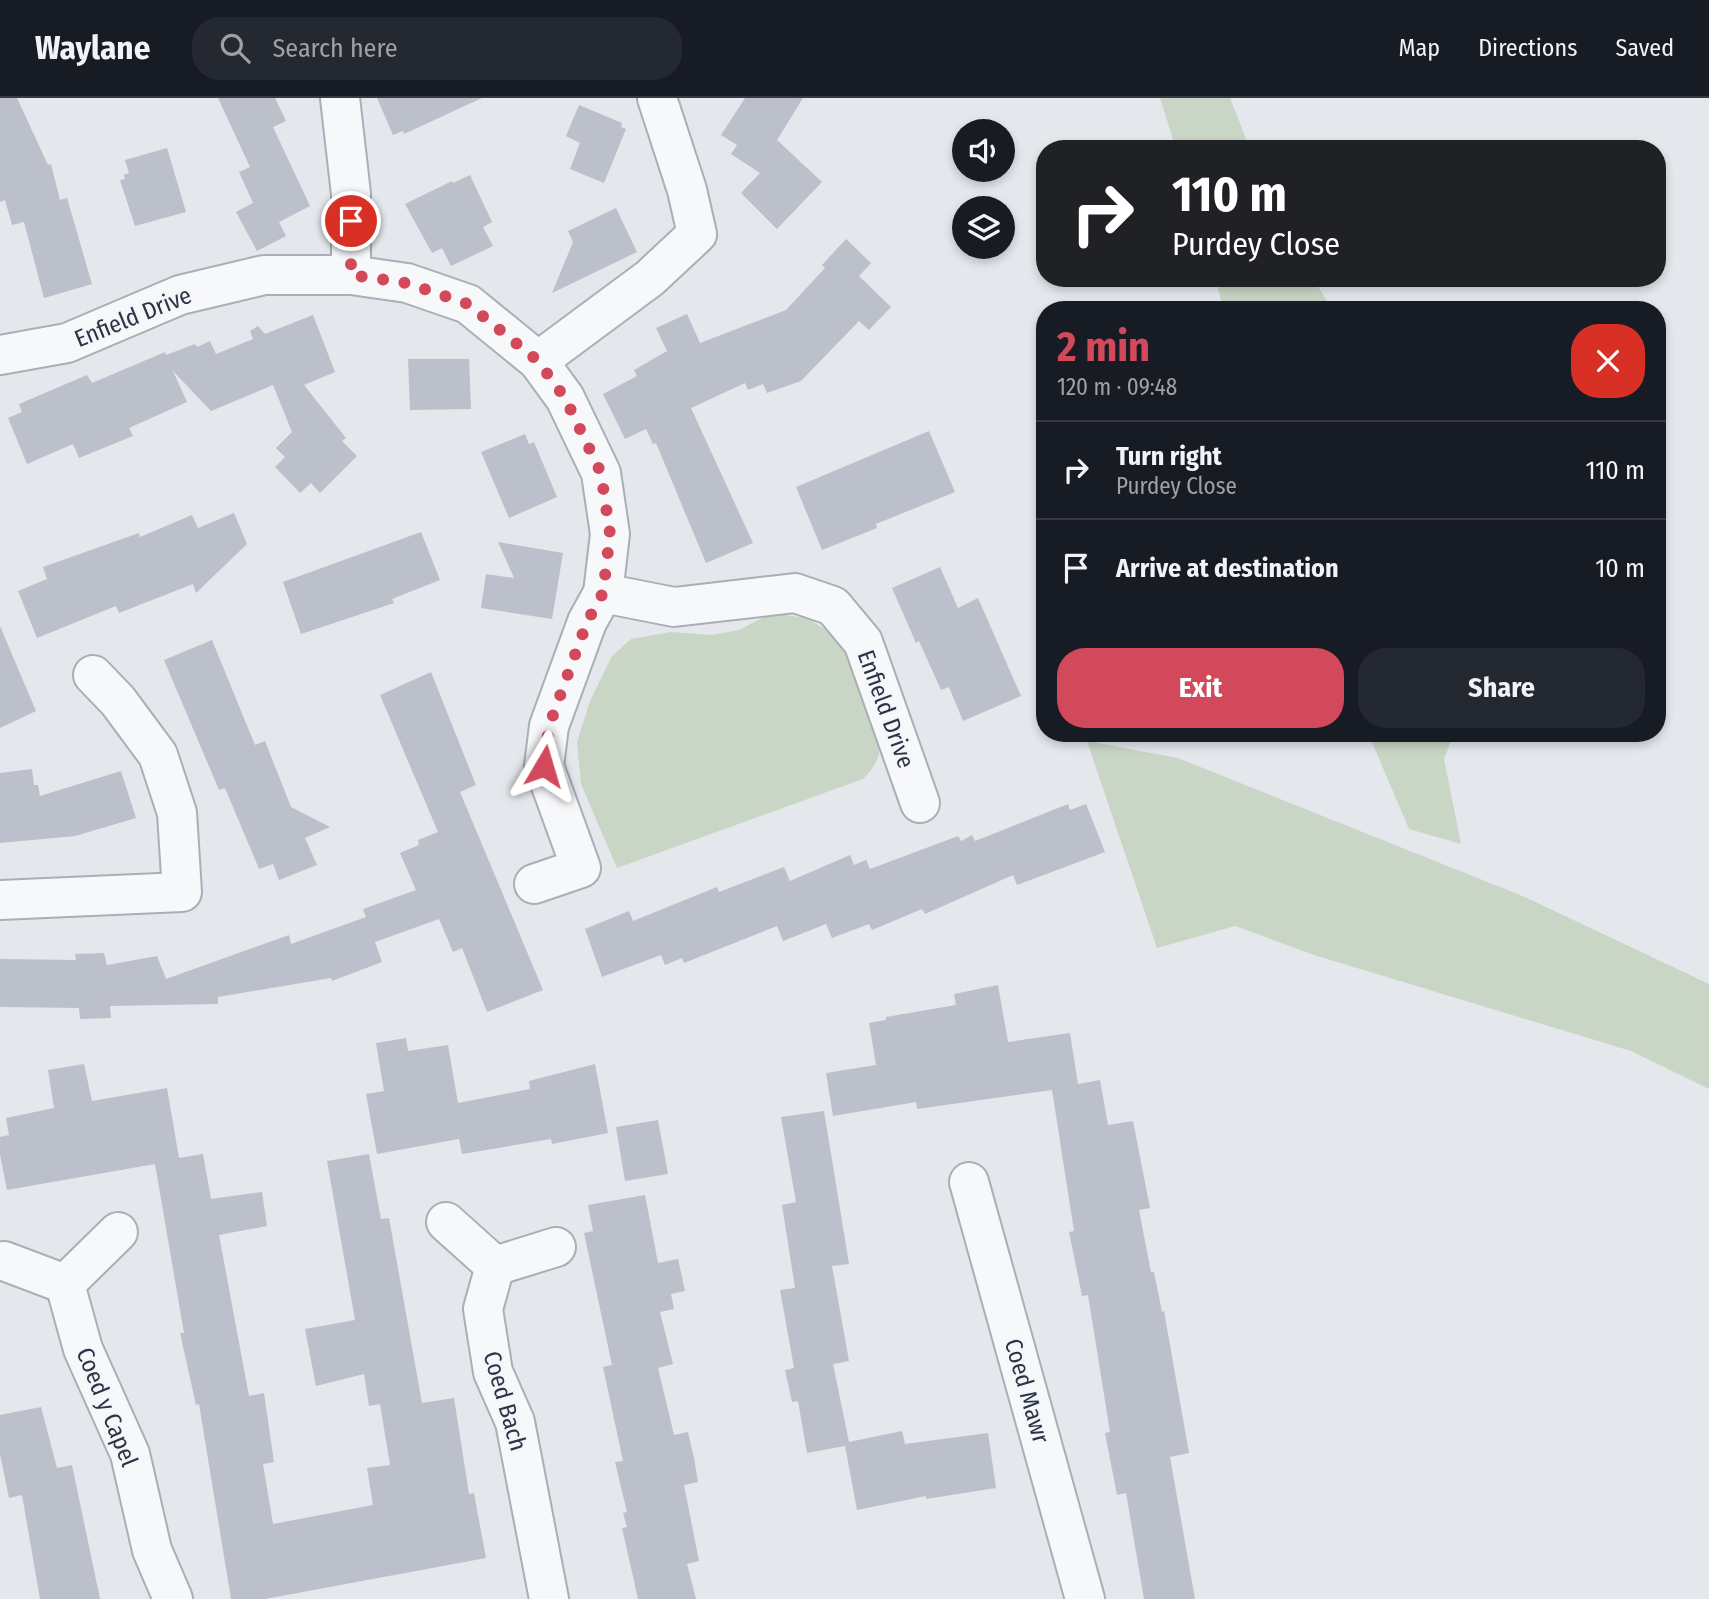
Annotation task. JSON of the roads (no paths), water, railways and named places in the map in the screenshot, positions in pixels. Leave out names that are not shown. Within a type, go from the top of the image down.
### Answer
[{"type":"street","points":[[340,98],[352,194],[351,275]]},
{"type":"street","points":[[538,361],[650,278],[697,234],[687,190],[657,98]]},
{"type":"street","name":"Enfield Drive","points":[[0,355],[67,343],[180,295],[264,275],[351,275],[407,283],[468,304],[538,361],[565,398],[601,473],[610,534],[603,593],[587,622],[549,726],[544,766],[581,868],[534,884]]},
{"type":"street","name":"Enfield Drive","points":[[603,593],[674,607],[795,593],[834,606],[863,642],[920,803]]},
{"type":"street","points":[[0,900],[182,892],[177,813],[158,755],[118,701],[93,675]]},
{"type":"street","name":"Coed Mawr","points":[[970,1182],[1085,1599]]},
{"type":"street","points":[[446,1223],[495,1266],[556,1247]]},
{"type":"street","points":[[4,1261],[65,1284],[118,1232]]},
{"type":"street","name":"Coed Bach","points":[[495,1266],[483,1309],[493,1372],[515,1422],[549,1599]]},
{"type":"street","name":"Coed y Capel","points":[[65,1284],[83,1349],[130,1454],[152,1550],[173,1599]]}]
